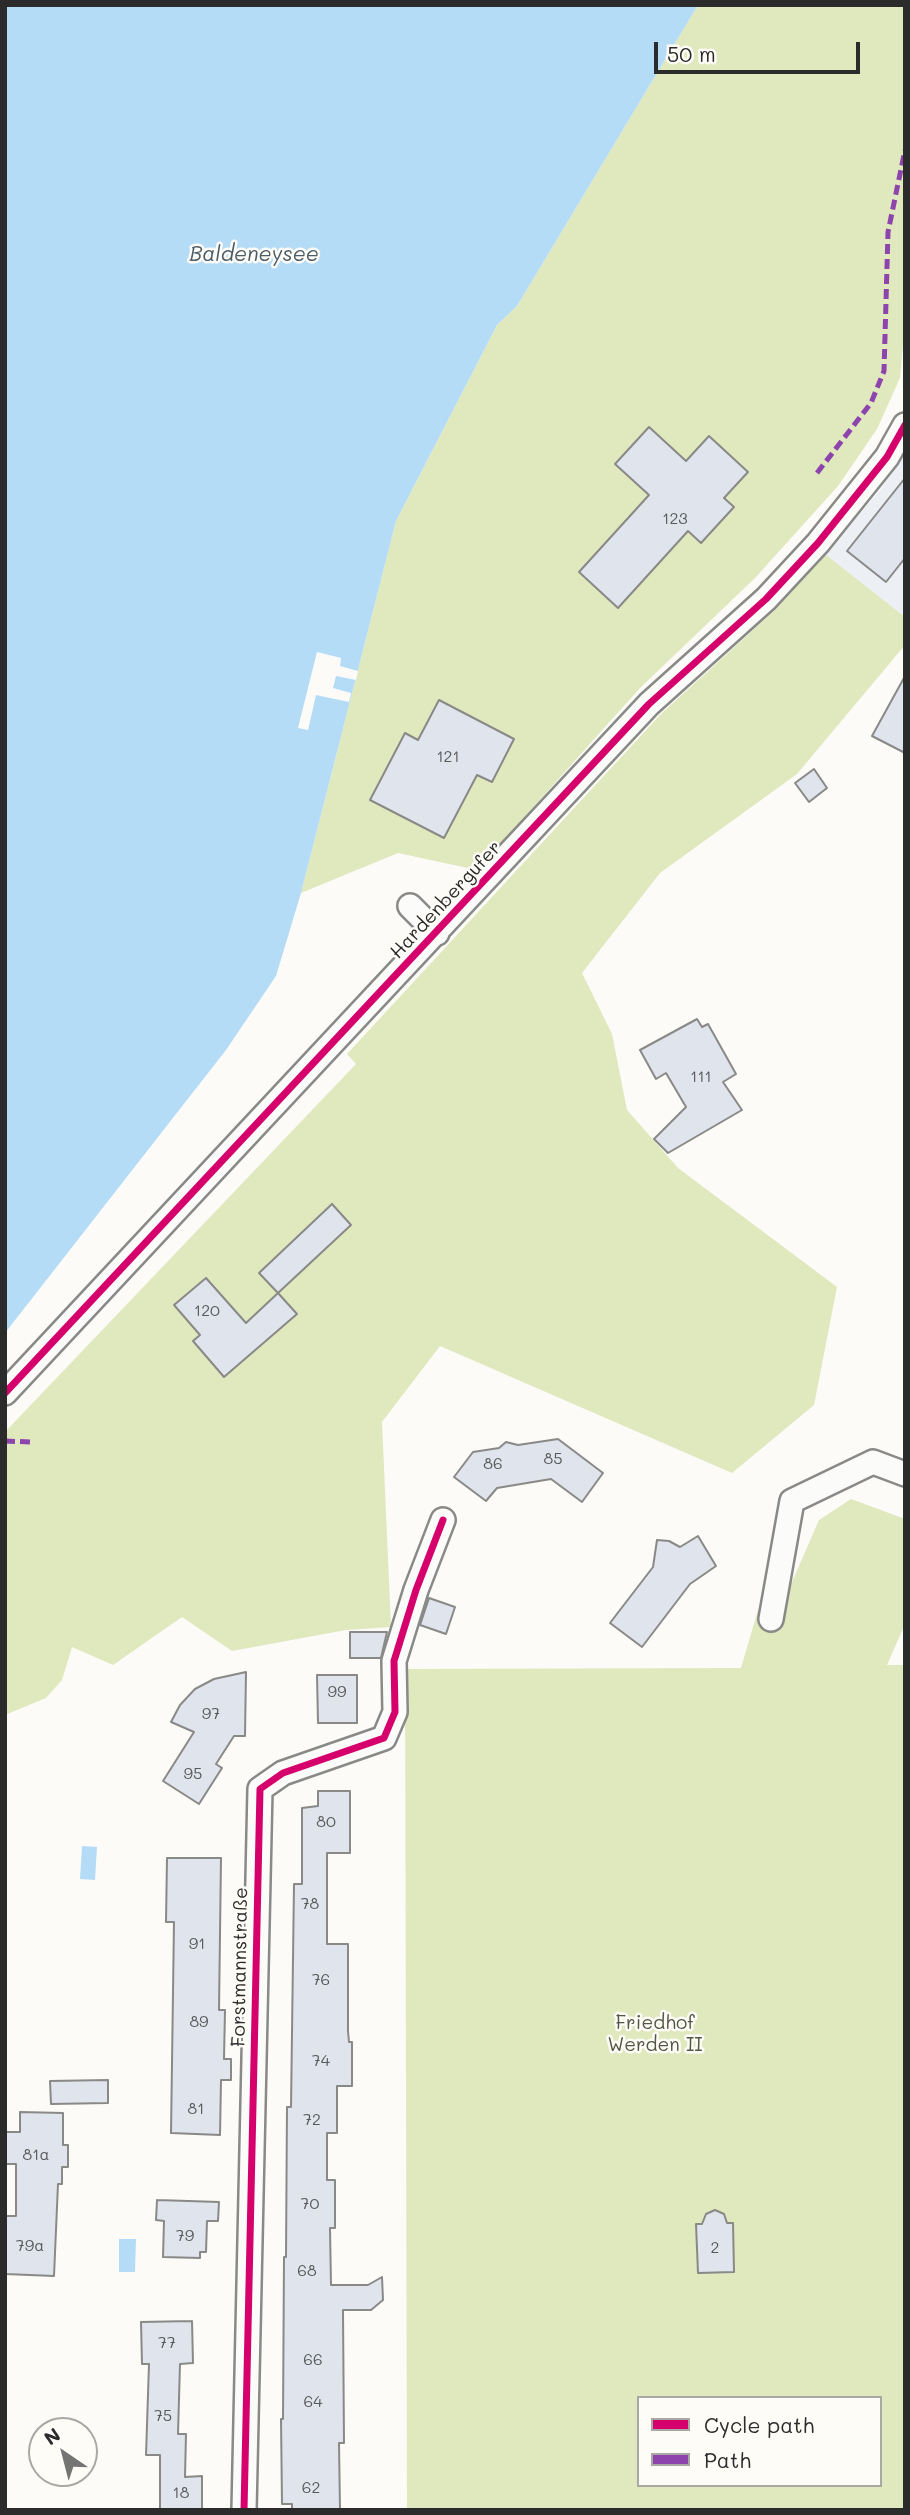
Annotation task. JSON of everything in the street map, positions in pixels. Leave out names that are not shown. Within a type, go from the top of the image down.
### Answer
[{"type":"street","name":"Hardenbergufer","points":[[5,1393],[649,704],[766,599],[818,542],[887,457],[905,425]]},
{"type":"street","name":"Hardenbergufer","points":[[410,906],[437,933]]},
{"type":"street","points":[[771,1619],[792,1501],[873,1462],[905,1474]]},
{"type":"street","name":"Forstmannstraße","points":[[244,2510],[260,1789],[283,1773],[384,1738],[395,1712],[394,1661],[416,1590],[443,1520]]},
{"type":"shaded area","points":[[905,454],[905,617],[825,554],[881,489]]},
{"type":"green space","points":[[698,5],[905,5],[905,323],[900,378],[877,429],[838,486],[755,578],[640,688],[477,870],[398,853],[301,893],[396,521],[497,325],[517,306]]},
{"type":"green space","points":[[825,554],[905,617],[905,645],[797,774],[660,873],[582,973],[612,1034],[627,1110],[678,1168],[837,1287],[814,1405],[732,1473],[440,1346],[382,1422],[391,1627],[346,1630],[232,1651],[182,1617],[113,1665],[72,1647],[62,1680],[46,1698],[5,1715],[5,1432],[356,1064],[347,1054],[661,714],[774,611]]},
{"type":"green space","name":"Friedhof Werden II","points":[[851,1499],[905,1519],[905,1624],[887,1665],[905,1665],[905,2510],[407,2510],[405,1669],[741,1668],[758,1610],[778,1614],[819,1520]]},
{"type":"water","name":"Baldeneysee","points":[[5,5],[698,5],[517,306],[497,325],[396,521],[301,893],[276,976],[226,1050],[5,1333]]},
{"type":"water","points":[[82,1846],[97,1847],[95,1880],[80,1879]]},
{"type":"water","points":[[119,2239],[136,2239],[135,2272],[119,2272]]},
{"type":"pier","points":[[317,652],[341,658],[340,666],[358,671],[356,680],[336,676],[333,688],[351,693],[349,702],[316,695],[308,730],[298,728]]},
{"type":"building","points":[[649,427],[686,461],[709,436],[748,472],[724,498],[734,507],[701,543],[688,531],[618,608],[579,572],[649,495],[615,464]]},
{"type":"building","points":[[905,478],[905,558],[886,582],[847,551]]},
{"type":"building","points":[[905,676],[905,753],[872,736]]},
{"type":"building","points":[[439,700],[514,739],[492,782],[477,775],[444,838],[370,800],[405,733],[418,740]]},
{"type":"building","points":[[814,769],[827,788],[809,802],[795,783]]},
{"type":"building","points":[[697,1019],[702,1027],[708,1024],[736,1074],[723,1082],[742,1110],[668,1153],[654,1139],[686,1107],[666,1073],[656,1079],[640,1050]]},
{"type":"building","points":[[332,1204],[351,1225],[278,1293],[259,1273]]},
{"type":"building","points":[[206,1278],[246,1323],[278,1293],[297,1314],[224,1377],[193,1341],[200,1335],[174,1305]]},
{"type":"building","points":[[558,1439],[603,1473],[582,1502],[551,1479],[497,1488],[486,1501],[454,1477],[473,1452],[499,1448],[506,1442],[518,1445]]},
{"type":"building","points":[[698,1536],[716,1566],[690,1584],[642,1647],[610,1623],[653,1567],[657,1540],[669,1541],[680,1547]]},
{"type":"building","points":[[429,1598],[455,1607],[446,1634],[420,1625]]},
{"type":"building","points":[[350,1632],[387,1632],[381,1658],[350,1658]]},
{"type":"building","points":[[246,1672],[245,1736],[234,1736],[216,1764],[222,1768],[199,1804],[163,1781],[194,1732],[171,1722],[180,1705],[195,1689],[214,1679]]},
{"type":"building","points":[[317,1675],[357,1675],[357,1723],[318,1723]]},
{"type":"building","points":[[318,1791],[350,1791],[350,1853],[327,1853],[327,1944],[348,1944],[348,2031],[349,2042],[352,2042],[352,2086],[337,2086],[337,2133],[327,2133],[327,2180],[335,2180],[335,2228],[330,2228],[331,2285],[368,2285],[382,2277],[383,2300],[371,2310],[343,2310],[344,2443],[339,2443],[340,2510],[292,2510],[292,2504],[282,2504],[281,2419],[287,2107],[291,2107],[294,1884],[302,1884],[302,1808],[318,1806]]},
{"type":"building","points":[[167,1858],[221,1858],[219,2010],[225,2010],[224,2059],[231,2059],[231,2080],[221,2080],[220,2135],[171,2133],[174,1922],[166,1922]]},
{"type":"building","points":[[108,2080],[108,2103],[51,2104],[50,2081]]},
{"type":"building","points":[[20,2112],[63,2113],[63,2145],[68,2145],[68,2167],[62,2167],[62,2184],[58,2184],[54,2276],[5,2274],[5,2216],[16,2216],[16,2164],[5,2164],[5,2132],[20,2132]]},
{"type":"building","points":[[157,2200],[219,2202],[218,2221],[207,2221],[206,2252],[200,2252],[200,2258],[163,2257],[164,2221],[156,2220]]},
{"type":"building","points":[[715,2210],[724,2214],[727,2223],[733,2223],[734,2272],[698,2273],[696,2224],[702,2224],[706,2214]]},
{"type":"building","points":[[192,2321],[193,2363],[180,2364],[178,2434],[186,2434],[185,2477],[202,2476],[202,2510],[160,2510],[160,2455],[146,2455],[149,2364],[142,2364],[141,2322]]},
{"type":"marked path","points":[[817,473],[871,403],[884,371],[888,232],[905,150]]},
{"type":"marked path","points":[[5,1441],[31,1442]]},
{"type":"cycle path","points":[[5,1393],[649,704],[766,599],[818,543],[887,457],[905,425]]},
{"type":"cycle path","points":[[244,2510],[260,1789],[283,1773],[384,1738],[395,1712],[394,1661],[416,1590],[443,1520]]}]
